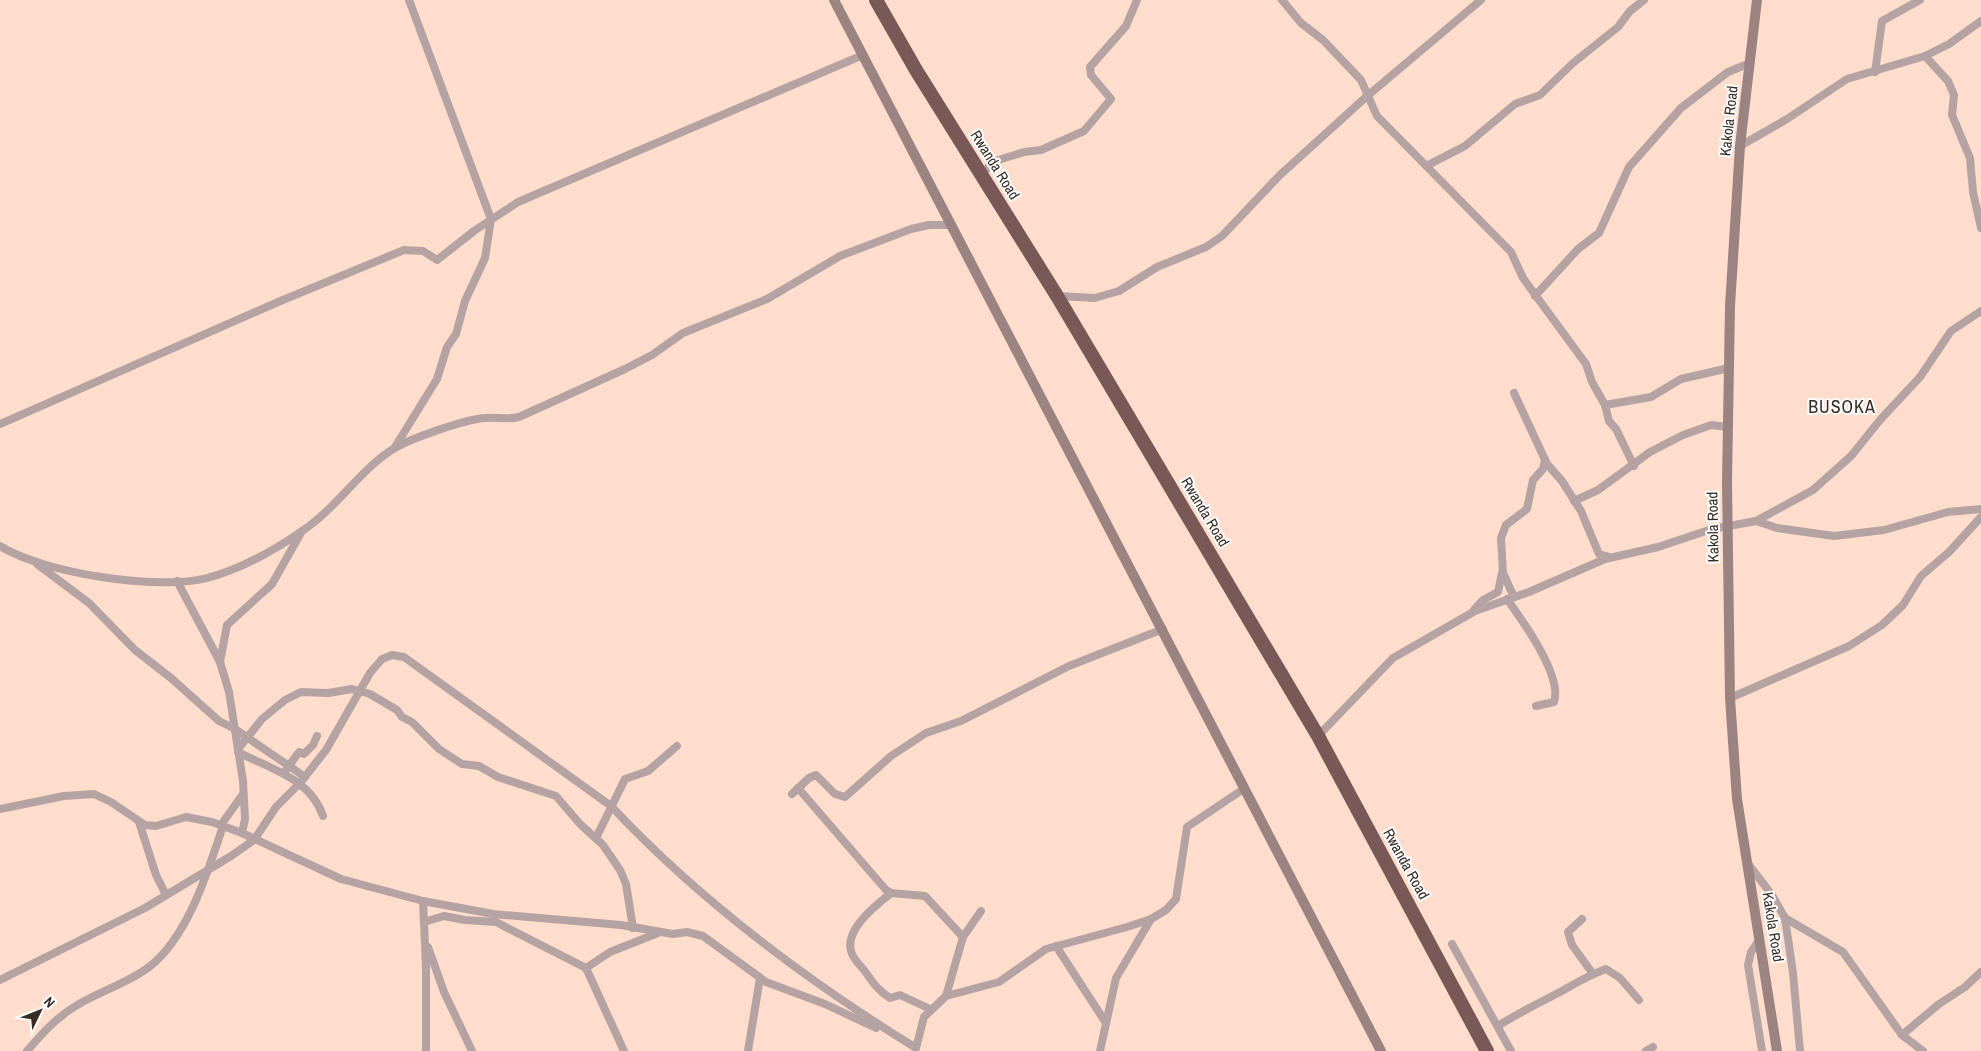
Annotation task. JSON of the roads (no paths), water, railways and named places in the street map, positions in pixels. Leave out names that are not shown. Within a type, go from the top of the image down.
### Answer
[{"type":"highway","name":"Rwanda Road","points":[[876,0],[916,70],[1056,296],[1318,736],[1487,1051]]},
{"type":"street","points":[[394,449],[437,379],[447,347],[456,334],[465,301],[485,258],[491,219],[409,0]]},
{"type":"street","points":[[834,0],[1381,1051]]},
{"type":"street","points":[[982,175],[992,162],[1024,152],[1041,150],[1087,129],[1111,99],[1091,76],[1090,68],[1126,26],[1137,0]]},
{"type":"street","points":[[1282,0],[1301,23],[1323,40],[1357,75],[1369,94],[1378,116],[1509,250],[1518,271],[1581,356],[1605,405],[1609,421],[1616,429],[1634,466]]},
{"type":"street","points":[[1056,296],[1095,298],[1119,291],[1157,268],[1206,247],[1222,236],[1280,175],[1369,94],[1481,0]]},
{"type":"street","points":[[1426,166],[1465,146],[1515,104],[1540,95],[1572,63],[1618,27],[1630,11],[1644,0]]},
{"type":"street","name":"Kakola Road","points":[[1757,0],[1740,146],[1730,306],[1728,426],[1730,698],[1737,799],[1778,1051]]},
{"type":"street","points":[[1875,72],[1882,21],[1920,0]]},
{"type":"street","points":[[1740,146],[1787,119],[1847,79],[1925,56],[1948,44],[1981,20]]},
{"type":"street","points":[[0,424],[278,302],[404,250],[423,251],[437,260],[491,219],[518,202],[551,186],[863,55]]},
{"type":"street","points":[[1925,56],[1948,81],[1954,95],[1952,115],[1956,129],[1970,158],[1973,192],[1981,228]]},
{"type":"street","points":[[1535,296],[1578,250],[1599,233],[1630,167],[1682,108],[1728,72],[1750,63]]},
{"type":"street","points":[[0,546],[30,559],[62,569],[103,577],[177,582],[218,575],[302,531],[394,449],[418,437],[484,418],[512,419],[519,417],[625,369],[652,355],[682,333],[767,299],[840,256],[910,229],[929,225],[950,225]]},
{"type":"street","points":[[1318,736],[1393,658],[1472,613],[1611,557],[1658,547],[1712,529],[1756,521],[1813,490],[1851,456],[1880,420],[1920,377],[1944,339],[1970,316],[1981,310]]},
{"type":"street","points":[[1605,405],[1651,397],[1681,379],[1729,368]]},
{"type":"street","points":[[1514,393],[1545,460],[1582,511],[1599,554],[1611,557]]},
{"type":"street","points":[[1574,501],[1598,490],[1634,466],[1650,452],[1683,435],[1711,425],[1728,426]]},
{"type":"street","points":[[1536,706],[1554,702],[1554,690],[1542,652],[1511,598],[1503,568],[1501,538],[1504,530],[1514,517],[1527,508],[1533,480],[1542,469],[1545,460]]},
{"type":"street","points":[[1756,521],[1777,528],[1834,536],[1884,530],[1948,512],[1981,510]]},
{"type":"street","points":[[1730,698],[1841,650],[1882,625],[1903,605],[1921,576],[1949,552],[1981,517]]},
{"type":"street","points":[[220,662],[228,621],[272,584],[302,531]]},
{"type":"street","points":[[30,559],[89,603],[135,650],[171,678],[219,720],[236,729],[285,770]]},
{"type":"street","points":[[1472,613],[1483,600],[1498,592],[1503,568]]},
{"type":"street","points":[[177,582],[220,662],[228,686],[236,729],[243,794],[245,819],[242,833]]},
{"type":"street","points":[[963,937],[926,896],[891,893],[882,886],[848,843],[795,791],[816,775],[835,794],[845,797],[891,756],[926,733],[961,721],[1069,666],[1163,630]]},
{"type":"street","points":[[0,980],[145,908],[209,870],[254,840],[276,808],[302,780],[339,729],[359,690],[382,659],[392,655],[404,657],[611,806],[670,864],[749,934],[858,1012],[916,1048]]},
{"type":"street","points":[[238,750],[262,719],[285,700],[302,692],[320,694],[343,689],[359,690],[397,710],[439,749],[462,764],[479,766],[498,777],[556,796],[596,838],[617,865],[626,884],[633,928]]},
{"type":"street","points":[[285,770],[296,754],[299,752],[304,754],[310,750],[316,736]]},
{"type":"street","points":[[596,838],[625,779],[648,771],[677,746]]},
{"type":"street","points":[[238,750],[285,770],[302,780],[313,795],[323,816]]},
{"type":"street","points":[[916,1048],[920,1023],[930,1009],[946,996],[999,982],[1040,952],[1151,919],[1166,910],[1176,899],[1187,827],[1245,788]]},
{"type":"street","points":[[0,810],[64,796],[94,794],[111,802],[145,825],[156,826],[186,817],[222,826],[242,833],[341,879],[423,901],[493,914],[633,928],[673,934],[687,932],[703,936],[760,978],[784,991],[811,999],[856,1018],[916,1048]]},
{"type":"street","points":[[27,1051],[44,1032],[72,1008],[125,982],[151,965],[175,937],[209,870],[222,826],[243,794]]},
{"type":"street","points":[[139,822],[156,875],[166,895]]},
{"type":"street","points":[[1748,864],[1772,895],[1785,918],[1793,973],[1800,1051]]},
{"type":"street","points":[[891,893],[861,922],[853,937],[850,950],[881,993],[890,998],[900,995],[930,1009]]},
{"type":"street","points":[[423,901],[426,1051]]},
{"type":"street","points":[[946,996],[963,937],[981,911]]},
{"type":"street","points":[[424,922],[444,916],[465,920],[496,922],[586,968],[624,1051]]},
{"type":"street","points":[[1785,918],[1843,952],[1902,1035],[1923,1051]]},
{"type":"street","points":[[1100,1051],[1116,978],[1151,919]]},
{"type":"street","points":[[1582,919],[1571,928],[1569,935],[1572,945],[1593,974]]},
{"type":"street","points":[[586,968],[610,952],[660,932]]},
{"type":"street","points":[[425,938],[444,992],[472,1051]]},
{"type":"street","points":[[1760,939],[1751,952],[1748,965],[1760,1048]]},
{"type":"street","points":[[1452,944],[1511,1051]]},
{"type":"street","points":[[1056,946],[1106,1022]]},
{"type":"street","points":[[1498,1026],[1521,1011],[1593,974],[1609,970],[1626,984],[1639,1000]]},
{"type":"street","points":[[1902,1035],[1939,1004],[1965,987],[1981,972]]},
{"type":"street","points":[[748,1051],[760,978]]},
{"type":"district","name":"BUSOKA","points":[[1842,407]]}]
